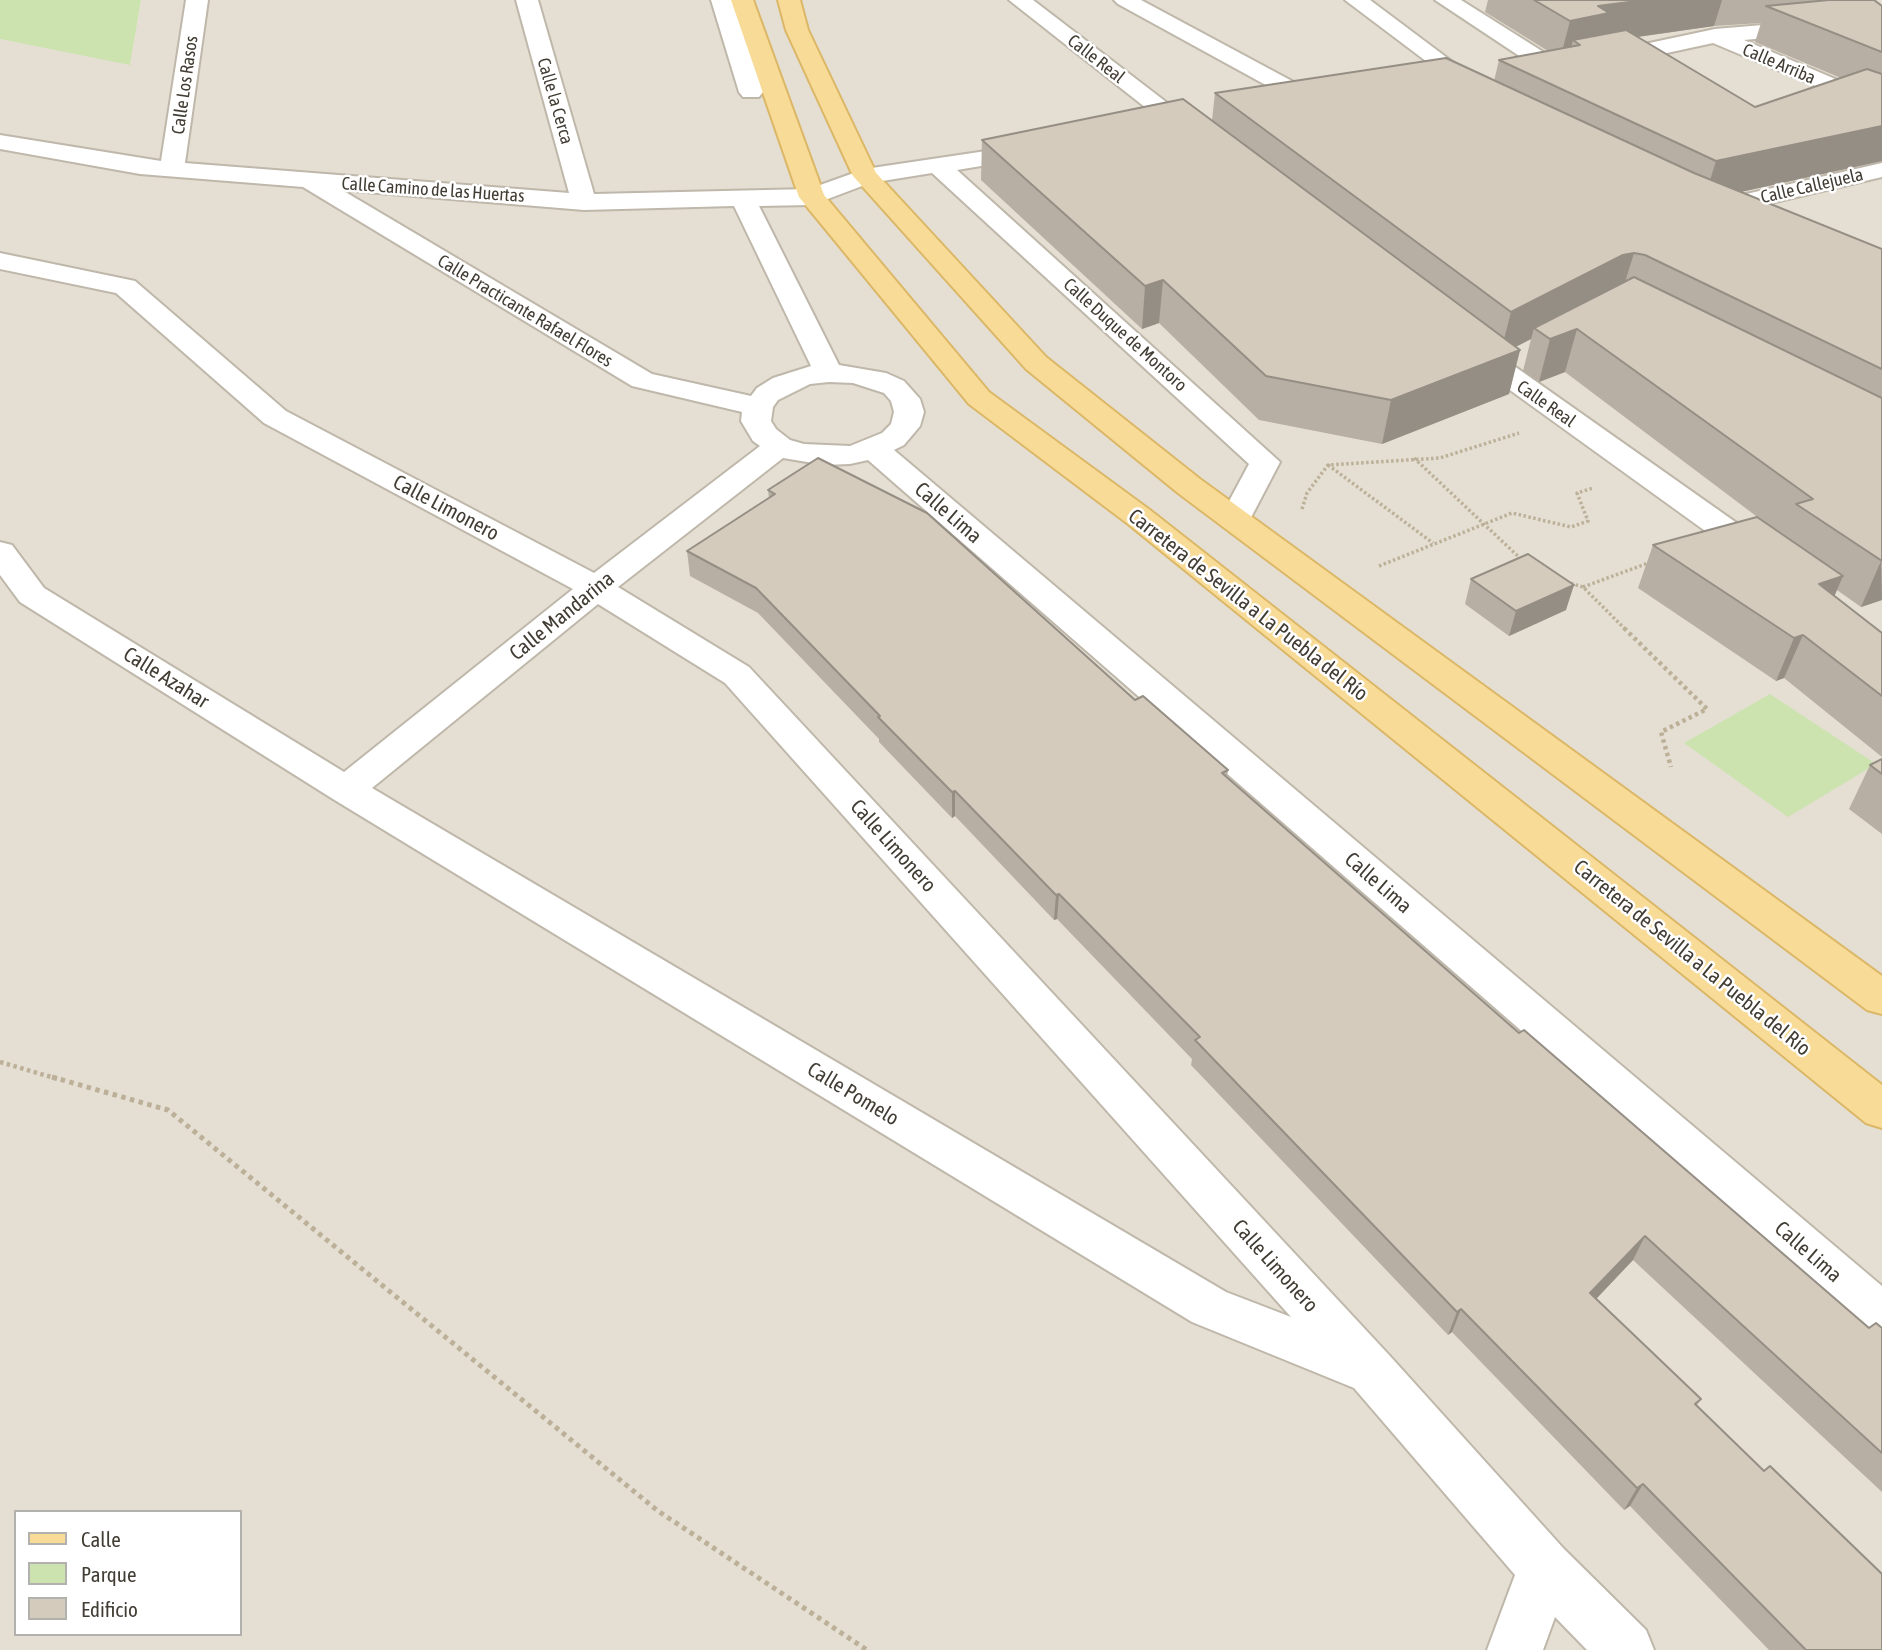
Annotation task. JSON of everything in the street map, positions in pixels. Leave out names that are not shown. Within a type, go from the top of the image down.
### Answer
[{"type":"main road","name":"Carretera de Sevilla a La Puebla del Río","points":[[742,0],[809,188],[979,398],[1139,517],[1882,1110]]},
{"type":"main road","points":[[789,0],[797,30],[865,176],[1036,363],[1235,520],[1882,998]]},
{"type":"main road","points":[[751,92],[809,188]]},
{"type":"street","name":"Calle Los Rasos","points":[[172,170],[197,0]]},
{"type":"street","name":"Calle la Cerca","points":[[527,0],[584,202]]},
{"type":"street","points":[[722,0],[751,92]]},
{"type":"street","name":"Calle Real","points":[[1020,0],[1219,153]]},
{"type":"street","points":[[1125,0],[1323,107]]},
{"type":"street","points":[[1356,0],[1451,87],[1484,106]]},
{"type":"street","points":[[1450,4],[1494,2]]},
{"type":"street","points":[[1450,4],[1556,71]]},
{"type":"street","points":[[1520,76],[1556,71],[1715,36],[1851,24],[1877,31]]},
{"type":"street","name":"Calle Arriba","points":[[1715,36],[1882,107]]},
{"type":"street","points":[[1621,57],[1644,70]]},
{"type":"street","points":[[1451,87],[1495,80]]},
{"type":"street","points":[[1813,105],[1850,94]]},
{"type":"street","points":[[1282,114],[1348,103]]},
{"type":"street","name":"Calle Camino de las Huertas","points":[[0,142],[140,167],[584,202],[743,198],[865,176],[1055,148]]},
{"type":"street","name":"Calle Duque de Montoro","points":[[937,165],[1265,461],[1235,520]]},
{"type":"street","name":"Calle Callejuela","points":[[1737,226],[1691,206],[1882,170]]},
{"type":"street","name":"Calle Practicante Rafael Flores","points":[[307,180],[642,380],[758,407]]},
{"type":"street","points":[[743,198],[829,373]]},
{"type":"street","name":"Calle Limonero","points":[[0,261],[125,286],[275,416],[596,588],[737,675],[1372,1372],[1545,1568],[1626,1650]]},
{"type":"street","name":"Calle Real","points":[[1445,329],[1511,364],[1567,418],[1785,572]]},
{"type":"street","points":[[829,373],[853,374],[876,379],[894,387],[905,399],[909,412],[905,426],[893,439],[874,449],[850,455],[800,453],[779,446],[764,435],[757,421],[758,407],[767,394],[783,384],[805,376],[829,373]]},
{"type":"street","name":"Calle Mandarina","points":[[346,790],[596,588],[779,446]]},
{"type":"street","name":"Calle Lima","points":[[874,449],[1882,1316]]},
{"type":"street","name":"Calle Azahar","points":[[0,552],[32,595],[346,790]]},
{"type":"street","name":"Calle Pomelo","points":[[346,790],[1209,1307],[1372,1372]]},
{"type":"street","points":[[1515,1650],[1545,1568]]},
{"type":"path","points":[[1302,509],[1307,494],[1328,465],[1440,458],[1567,418]]},
{"type":"path","points":[[1414,458],[1527,565]]},
{"type":"path","points":[[1328,465],[1433,544]]},
{"type":"path","points":[[1379,566],[1512,513],[1571,527],[1588,521],[1577,493],[1644,473]]},
{"type":"path","points":[[1583,587],[1731,534]]},
{"type":"path","points":[[1559,580],[1583,587],[1707,709],[1661,732],[1671,767]]},
{"type":"path","points":[[0,1062],[168,1110],[658,1511],[867,1650]]},
{"type":"shaded area","points":[[141,0],[1882,0],[1882,1650],[0,1650],[0,39],[130,64]]},
{"type":"green space","points":[[0,0],[141,0],[130,65],[0,39]]},
{"type":"green space","points":[[1770,694],[1876,764],[1788,817],[1684,743]]},
{"type":"building","points":[[1534,0],[1645,0],[1598,6],[1609,13],[1570,21]]},
{"type":"building","points":[[1829,0],[1874,0],[1882,6],[1882,52],[1766,6]]},
{"type":"building","points":[[1626,30],[1755,107],[1867,69],[1882,74],[1882,126],[1716,161],[1499,60],[1580,45],[1573,40]]},
{"type":"building","points":[[1446,58],[1694,173],[1882,249],[1882,369],[1645,255],[1634,253],[1623,255],[1511,312],[1215,93]]},
{"type":"building","points":[[1183,99],[1520,350],[1391,400],[1266,376],[1163,280],[1145,286],[982,140]]},
{"type":"building","points":[[1634,277],[1882,398],[1882,561],[1796,504],[1813,499],[1577,329],[1550,339],[1534,328]]},
{"type":"building","points":[[818,458],[927,513],[1135,700],[1143,696],[1228,770],[1222,773],[1519,1033],[1524,1030],[1869,1328],[1876,1323],[1882,1328],[1882,1453],[1645,1236],[1590,1293],[1701,1399],[1695,1404],[1764,1471],[1770,1466],[1882,1574],[1882,1650],[1806,1650],[1643,1484],[1637,1488],[1461,1309],[1457,1312],[1195,1040],[1200,1037],[955,791],[952,792],[756,588],[687,551],[775,494],[768,490]]},
{"type":"building","points":[[1757,517],[1843,576],[1819,584],[1882,633],[1882,696],[1803,635],[1794,638],[1653,545]]},
{"type":"building","points":[[1528,554],[1574,585],[1516,611],[1471,579]]},
{"type":"building","points":[[1882,759],[1882,774],[1870,765]]}]
